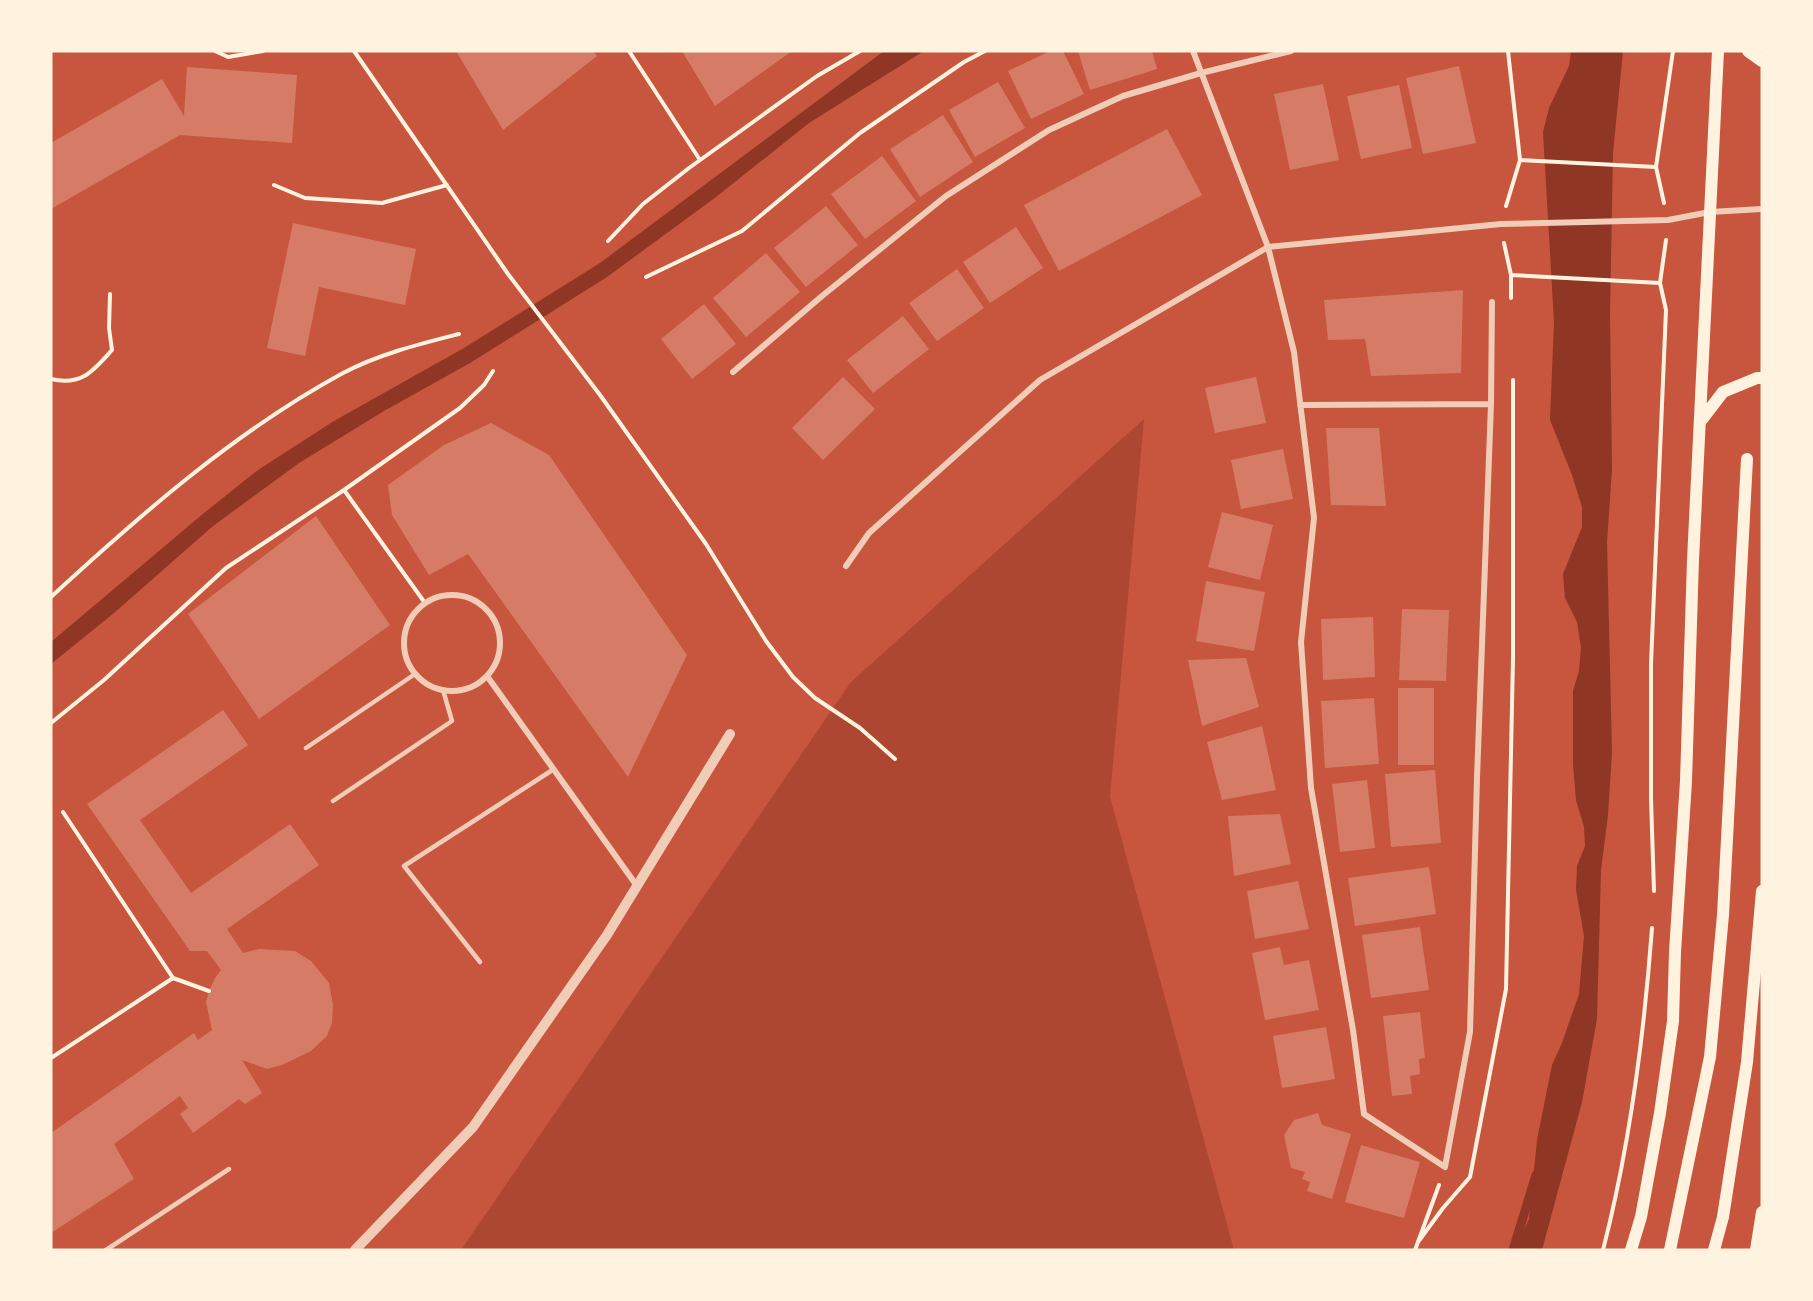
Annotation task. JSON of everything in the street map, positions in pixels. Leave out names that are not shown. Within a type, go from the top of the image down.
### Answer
[{"type":"main road","points":[[1631,1250],[1641,1217],[1660,1113],[1673,1021],[1686,781],[1693,560],[1718,51]]},
{"type":"main road","points":[[1748,51],[1762,61]]},
{"type":"main road","points":[[1700,423],[1724,392],[1756,378],[1762,378]]},
{"type":"main road","points":[[1670,1250],[1710,1057],[1723,915],[1747,459]]},
{"type":"main road","points":[[1714,1250],[1723,1217],[1748,1062],[1762,891]]},
{"type":"main road","points":[[1756,1250],[1762,1212]]},
{"type":"street","points":[[1192,51],[1268,247],[1294,352],[1314,518],[1301,642],[1311,788],[1353,1030],[1364,1114],[1445,1167],[1470,1032],[1491,404],[1492,302]]},
{"type":"street","points":[[733,372],[945,196],[1049,130],[1123,96],[1201,73],[1291,51]]},
{"type":"street","points":[[846,566],[869,533],[1040,380],[1268,247],[1501,224],[1668,220],[1710,213],[1762,209]]},
{"type":"street","points":[[1300,405],[1491,404]]},
{"type":"street","points":[[455,595],[470,598],[484,606],[494,618],[500,632],[500,648],[496,663],[487,676],[474,686],[459,691],[443,690],[428,684],[415,674],[407,660],[404,644],[406,628],[414,614],[425,603],[440,597],[455,595]]},
{"type":"street","points":[[487,676],[637,886]]},
{"type":"street","points":[[355,1250],[473,1127],[607,935],[730,734]]},
{"type":"lane","points":[[306,748],[415,674]]},
{"type":"lane","points":[[333,801],[452,721],[443,690]]},
{"type":"lane","points":[[480,962],[404,866],[554,769]]},
{"type":"lane","points":[[106,1250],[229,1168]]},
{"type":"path","points":[[215,51],[228,57],[263,51]]},
{"type":"path","points":[[354,51],[508,274],[600,395],[706,544],[766,641],[794,678],[815,698],[860,728],[895,759]]},
{"type":"path","points":[[629,51],[699,160]]},
{"type":"path","points":[[608,241],[643,204],[699,160],[817,76],[860,51]]},
{"type":"path","points":[[646,277],[742,231],[860,133],[964,62],[985,51]]},
{"type":"path","points":[[1508,51],[1520,160],[1501,224],[1511,275],[1511,308]]},
{"type":"path","points":[[1654,902],[1651,799],[1652,664],[1666,310],[1660,283],[1668,220],[1656,167],[1673,51]]},
{"type":"path","points":[[1520,160],[1656,167]]},
{"type":"path","points":[[274,185],[305,198],[382,203],[447,185]]},
{"type":"path","points":[[1511,275],[1660,283]]},
{"type":"path","points":[[51,379],[66,382],[92,373],[112,350],[109,328],[110,294]]},
{"type":"path","points":[[51,597],[132,523],[256,426],[344,372],[405,348],[459,334]]},
{"type":"path","points":[[51,723],[104,680],[226,568],[344,490],[460,408],[483,385],[493,371]]},
{"type":"path","points":[[1418,1242],[1470,1177],[1506,989],[1513,647],[1513,374]]},
{"type":"path","points":[[344,490],[425,603]]},
{"type":"path","points":[[63,813],[173,978],[209,991]]},
{"type":"path","points":[[1603,1250],[1616,1194],[1645,1013],[1652,924]]},
{"type":"path","points":[[51,1059],[173,978]]},
{"type":"path","points":[[1415,1250],[1445,1167]]},
{"type":"shaded area","points":[[884,51],[924,51],[809,123],[716,197],[607,277],[470,363],[384,411],[299,463],[213,526],[114,613],[51,664],[51,642],[258,470],[334,421],[464,348],[600,263]]},
{"type":"shaded area","points":[[1571,51],[1623,51],[1613,153],[1610,314],[1612,469],[1607,542],[1612,752],[1608,815],[1601,870],[1597,1019],[1582,1102],[1542,1250],[1514,1250],[1529,1219],[1537,1140],[1552,1065],[1579,994],[1584,936],[1576,890],[1577,866],[1585,846],[1584,827],[1576,800],[1573,764],[1573,691],[1579,671],[1581,648],[1577,622],[1565,598],[1563,574],[1582,527],[1582,507],[1550,420],[1554,322],[1543,132],[1549,108],[1569,66]]},
{"type":"shaded area","points":[[1144,419],[1110,797],[1234,1250],[461,1250],[851,682]]},
{"type":"building","points":[[456,51],[593,51],[597,56],[503,130]]},
{"type":"building","points":[[682,51],[792,51],[715,106]]},
{"type":"building","points":[[1050,51],[1063,51],[1084,94],[1031,119],[1008,71]]},
{"type":"building","points":[[1078,51],[1152,51],[1157,69],[1090,90]]},
{"type":"building","points":[[1459,66],[1476,143],[1423,154],[1406,78]]},
{"type":"building","points":[[187,67],[297,75],[292,143],[180,135],[51,209],[51,143],[162,79],[184,116]]},
{"type":"building","points":[[998,82],[1025,128],[975,157],[949,110]]},
{"type":"building","points":[[1323,84],[1339,160],[1290,170],[1274,94]]},
{"type":"building","points":[[1399,85],[1412,148],[1361,159],[1347,96]]},
{"type":"building","points":[[943,115],[973,162],[920,197],[890,149]]},
{"type":"building","points":[[1167,129],[1202,195],[1059,271],[1024,205]]},
{"type":"building","points":[[882,156],[916,201],[865,239],[831,194]]},
{"type":"building","points":[[826,206],[858,245],[806,287],[774,248]]},
{"type":"building","points":[[293,223],[416,249],[405,305],[319,287],[305,356],[267,348]]},
{"type":"building","points":[[1016,227],[1043,268],[990,303],[963,262]]},
{"type":"building","points":[[766,253],[800,292],[746,337],[713,298]]},
{"type":"building","points":[[957,269],[984,308],[937,341],[909,303]]},
{"type":"building","points":[[1463,290],[1461,373],[1371,376],[1365,339],[1328,340],[1324,300]]},
{"type":"building","points":[[704,304],[736,344],[692,379],[661,339]]},
{"type":"building","points":[[903,316],[929,349],[873,393],[847,360]]},
{"type":"building","points":[[843,377],[875,409],[823,460],[792,428]]},
{"type":"building","points":[[1256,377],[1266,423],[1215,433],[1205,388]]},
{"type":"building","points":[[491,423],[549,455],[687,655],[628,777],[468,554],[429,575],[392,515],[388,485],[444,445]]},
{"type":"building","points":[[1326,428],[1379,428],[1386,506],[1331,505]]},
{"type":"building","points":[[1283,449],[1293,499],[1241,509],[1231,460]]},
{"type":"building","points":[[1222,512],[1273,525],[1260,580],[1208,567]]},
{"type":"building","points":[[316,516],[390,625],[259,719],[188,614]]},
{"type":"building","points":[[1206,581],[1265,592],[1254,651],[1196,641]]},
{"type":"building","points":[[1402,609],[1449,610],[1446,681],[1399,680]]},
{"type":"building","points":[[1373,617],[1375,677],[1323,680],[1321,619]]},
{"type":"building","points":[[1246,658],[1259,707],[1202,726],[1188,660]]},
{"type":"building","points":[[1398,688],[1434,688],[1434,765],[1398,765]]},
{"type":"building","points":[[1374,698],[1379,764],[1325,768],[1321,701]]},
{"type":"building","points":[[223,710],[248,745],[140,820],[191,893],[290,824],[319,865],[227,929],[243,953],[259,949],[295,951],[311,961],[329,983],[333,1005],[332,1023],[327,1036],[311,1051],[282,1065],[267,1069],[242,1060],[262,1093],[245,1104],[239,1099],[193,1133],[180,1114],[188,1108],[180,1096],[114,1144],[134,1179],[51,1233],[51,1133],[194,1033],[198,1040],[212,1030],[206,1002],[215,978],[221,970],[207,951],[190,951],[87,804]]},
{"type":"building","points":[[1262,726],[1276,790],[1222,800],[1207,742]]},
{"type":"building","points":[[1435,770],[1441,843],[1391,847],[1385,774]]},
{"type":"building","points":[[1367,780],[1375,848],[1340,852],[1332,784]]},
{"type":"building","points":[[1280,814],[1291,864],[1234,876],[1228,816]]},
{"type":"building","points":[[1429,867],[1436,914],[1355,926],[1348,878]]},
{"type":"building","points":[[1298,881],[1309,929],[1255,939],[1247,891]]},
{"type":"building","points":[[1420,927],[1429,990],[1371,998],[1362,935]]},
{"type":"building","points":[[1280,947],[1284,965],[1309,960],[1319,1010],[1265,1020],[1252,953]]},
{"type":"building","points":[[1420,1012],[1425,1058],[1419,1059],[1420,1074],[1410,1076],[1412,1094],[1392,1096],[1383,1016]]},
{"type":"building","points":[[1326,1027],[1335,1079],[1282,1088],[1273,1036]]},
{"type":"building","points":[[1318,1113],[1322,1125],[1351,1134],[1332,1199],[1307,1191],[1310,1182],[1302,1179],[1305,1172],[1291,1168],[1284,1135],[1294,1120]]},
{"type":"building","points":[[1361,1145],[1420,1162],[1404,1218],[1345,1202]]},
{"type":"waterway","points":[[1513,1250],[1536,1175]]}]
